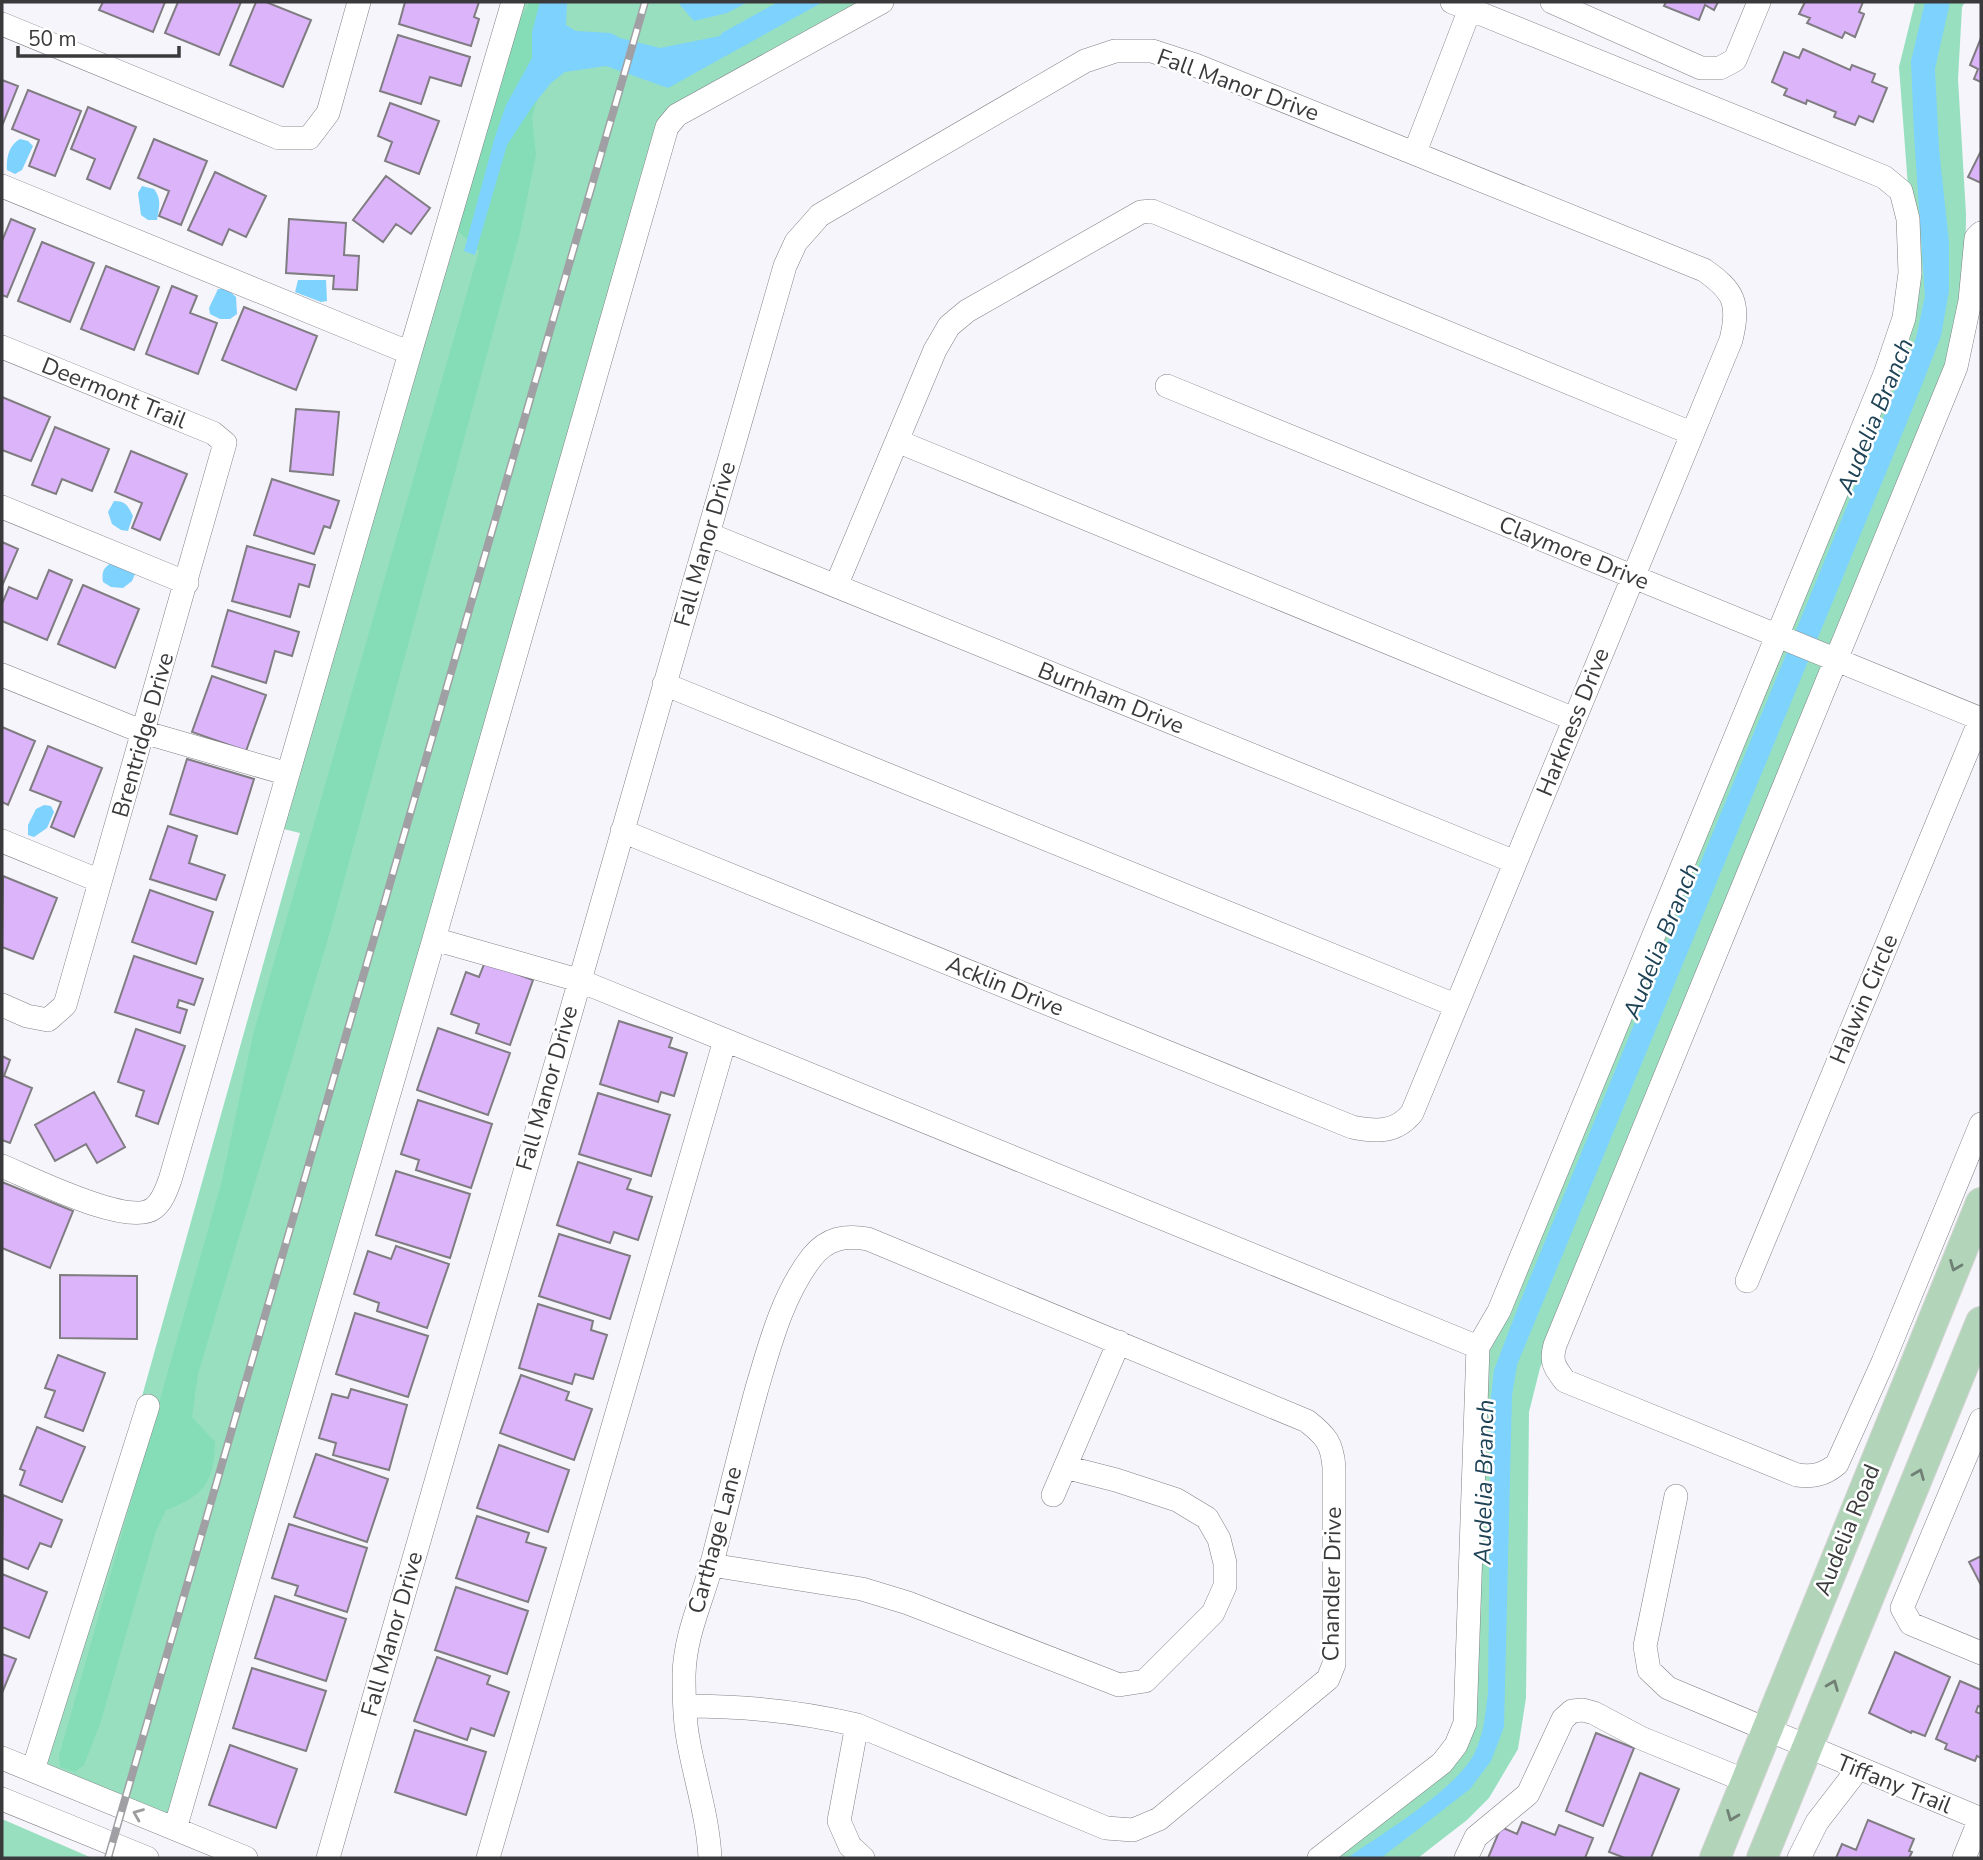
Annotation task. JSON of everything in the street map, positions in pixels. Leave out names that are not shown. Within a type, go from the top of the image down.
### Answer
[{"type":"main road","name":"Audelia Road","points":[[1715,1858],[1981,1203]]},
{"type":"main road","name":"Audelia Road","points":[[1762,1858],[1981,1322]]},
{"type":"street","points":[[2,1166],[111,1211],[136,1214],[153,1209],[163,1197],[513,2]]},
{"type":"street","points":[[175,1829],[667,128],[677,115],[882,2]]},
{"type":"street","points":[[1552,2],[1701,68],[1720,68],[1735,60],[1759,2]]},
{"type":"street","points":[[2,24],[279,138],[309,138],[328,113],[354,3]]},
{"type":"street","points":[[1319,1858],[1442,1763],[1456,1745],[1465,1723],[1478,1347],[1499,1311],[1782,638],[1885,374],[1904,318],[1910,273],[1908,219],[1901,191],[1884,177],[1461,6],[1415,152]]},
{"type":"street","name":"Fall Manor Drive","points":[[328,1858],[785,266],[796,242],[820,215],[1085,61],[1115,51],[1152,51],[1195,65],[1415,152],[1703,270],[1724,284],[1734,304]]},
{"type":"street","points":[[2,186],[410,353]]},
{"type":"street","points":[[836,586],[935,350],[948,326],[967,311],[1142,212],[1152,211],[1691,433]]},
{"type":"street","points":[[1981,233],[1976,238],[1970,301],[1956,367],[1827,656],[1555,1345],[1551,1358],[1554,1367],[1565,1381],[1797,1475],[1812,1477],[1828,1472],[1837,1464],[1883,1362],[1981,1124]]},
{"type":"street","name":"Harkness Drive","points":[[1390,1129],[1404,1123],[1412,1113],[1731,340],[1735,322],[1734,304]]},
{"type":"street","name":"Deermont Trail","points":[[2,347],[213,433],[225,443]]},
{"type":"street","name":"Claymore Drive","points":[[1167,386],[1981,719]]},
{"type":"street","points":[[897,441],[1574,719]]},
{"type":"street","name":"Brentridge Drive","points":[[2,1005],[27,1016],[48,1020],[65,1005],[225,443]]},
{"type":"street","points":[[2,507],[187,583]]},
{"type":"street","name":"Burnham Drive","points":[[708,534],[1515,862]]},
{"type":"street","points":[[2,675],[143,732],[288,774]]},
{"type":"street","points":[[664,684],[1455,1005]]},
{"type":"street","name":"Halwin Circle","points":[[1747,1280],[1981,719]]},
{"type":"street","name":"Acklin Drive","points":[[622,831],[1352,1127],[1371,1131],[1390,1129]]},
{"type":"street","points":[[2,841],[100,881]]},
{"type":"street","points":[[434,939],[578,980],[1478,1347]]},
{"type":"street","points":[[488,1858],[725,1040]]},
{"type":"street","name":"Chandler Drive","points":[[685,1706],[741,1706],[821,1716],[858,1725],[1106,1828],[1133,1830],[1159,1819],[1328,1679],[1334,1664],[1334,1467],[1326,1436],[1307,1421],[868,1239],[849,1236],[830,1241]]},
{"type":"street","name":"Carthage Lane","points":[[710,1858],[704,1810],[688,1738],[685,1706],[684,1672],[693,1616],[711,1565],[770,1344],[796,1280],[813,1255],[830,1241]]},
{"type":"street","points":[[1053,1495],[1119,1342]]},
{"type":"street","points":[[33,1770],[148,1406]]},
{"type":"street","points":[[1981,1420],[1902,1608],[1910,1624],[1981,1653]]},
{"type":"street","points":[[711,1565],[862,1589],[920,1608],[1119,1685],[1145,1681],[1213,1613],[1225,1586],[1225,1563],[1219,1539],[1207,1518],[1177,1500],[1065,1467]]},
{"type":"street","name":"Tiffany Trail","points":[[1676,1496],[1645,1646],[1649,1670],[1668,1688],[1981,1819]]},
{"type":"street","points":[[1465,1858],[1476,1837],[1528,1794],[1563,1719],[1572,1711],[1594,1713],[1641,1738],[1746,1781]]},
{"type":"street","points":[[858,1725],[839,1821],[850,1846],[863,1858]]},
{"type":"street","points":[[2,1758],[246,1858]]},
{"type":"street","points":[[1799,1858],[1817,1822],[1858,1769]]},
{"type":"street","points":[[2,1799],[147,1858]]},
{"type":"street","points":[[1964,1858],[1981,1819]]},
{"type":"green space","points":[[512,2],[867,2],[664,116],[172,1826],[38,1767],[300,833],[271,826]]},
{"type":"green space","points":[[530,2],[551,6],[540,89],[532,117],[536,155],[520,233],[330,932],[198,1374],[192,1417],[215,1442],[212,1468],[209,1478],[198,1493],[166,1510],[156,1531],[100,1724],[84,1765],[75,1772],[60,1767],[59,1756],[221,1184],[253,1035],[479,251],[459,232],[457,214],[517,24]]},
{"type":"green space","points":[[1915,2],[1965,2],[1962,7],[1958,79],[1966,214],[1965,299],[1951,364],[1540,1368],[1529,1412],[1526,1698],[1518,1749],[1489,1798],[1467,1820],[1418,1858],[1325,1858],[1465,1739],[1481,1377],[1492,1340],[1899,335],[1912,240],[1899,67]]},
{"type":"green space","points":[[2,1819],[92,1858],[2,1858]]},
{"type":"water","points":[[540,2],[567,2],[566,25],[576,31],[611,33],[620,38],[660,48],[720,36],[778,2],[823,2],[668,88],[606,66],[565,72],[551,83],[534,104],[507,145],[475,255],[464,251],[506,105],[532,58],[532,32]]},
{"type":"water","points":[[680,2],[748,2],[727,13],[694,21]]},
{"type":"water","points":[[1925,2],[1950,2],[1935,69],[1939,149],[1949,242],[1949,291],[1941,336],[1517,1365],[1512,1395],[1504,1727],[1491,1761],[1470,1789],[1381,1858],[1347,1858],[1416,1811],[1450,1783],[1473,1756],[1480,1741],[1488,1693],[1491,1397],[1494,1370],[1916,338],[1925,296],[1911,61]]},
{"type":"water","points":[[20,139],[33,146],[22,170],[15,174],[7,170],[7,161],[11,148]]},
{"type":"water","points":[[142,186],[154,189],[158,196],[157,220],[148,220],[141,215],[138,193]]},
{"type":"water","points":[[298,280],[326,280],[327,301],[321,302],[295,292]]},
{"type":"water","points":[[218,289],[227,289],[236,297],[237,314],[230,319],[220,319],[210,314],[209,308]]},
{"type":"water","points":[[114,501],[121,502],[130,509],[133,516],[128,531],[112,524],[108,512]]},
{"type":"water","points":[[115,561],[135,574],[132,581],[123,588],[111,587],[103,582],[104,569]]},
{"type":"water","points":[[44,805],[51,806],[54,812],[47,828],[34,837],[28,835],[28,825],[36,809]]},
{"type":"building","points":[[103,2],[165,2],[153,32],[99,10]]},
{"type":"building","points":[[178,2],[241,2],[219,55],[165,33]]},
{"type":"building","points":[[256,2],[266,2],[311,20],[283,87],[230,65]]},
{"type":"building","points":[[405,2],[479,2],[474,17],[479,19],[471,46],[399,24]]},
{"type":"building","points":[[1666,2],[1718,2],[1714,10],[1705,5],[1699,20],[1664,6]]},
{"type":"building","points":[[1805,2],[1863,2],[1859,12],[1864,14],[1855,37],[1845,32],[1842,38],[1807,23],[1810,18],[1799,14]]},
{"type":"building","points":[[398,35],[470,57],[461,86],[430,77],[421,104],[380,91]]},
{"type":"building","points":[[1981,38],[1981,82],[1974,79],[1978,69],[1970,65]]},
{"type":"building","points":[[1803,49],[1850,70],[1852,65],[1875,74],[1872,82],[1887,88],[1873,122],[1859,116],[1855,125],[1834,117],[1836,112],[1807,100],[1806,104],[1784,95],[1787,89],[1772,82],[1784,52],[1799,58]]},
{"type":"building","points":[[2,80],[18,86],[2,126]]},
{"type":"building","points":[[28,90],[81,111],[55,176],[29,166],[39,140],[12,129]]},
{"type":"building","points":[[390,103],[439,121],[419,174],[385,161],[392,142],[378,136]]},
{"type":"building","points":[[88,107],[136,127],[110,189],[87,179],[95,159],[71,149]]},
{"type":"building","points":[[154,139],[207,161],[181,225],[159,216],[169,191],[138,178]]},
{"type":"building","points":[[1981,151],[1981,183],[1968,177]]},
{"type":"building","points":[[215,172],[266,196],[246,237],[229,229],[222,245],[188,230]]},
{"type":"building","points":[[386,176],[430,208],[411,234],[396,224],[383,242],[353,220]]},
{"type":"building","points":[[11,219],[35,229],[7,297],[2,295],[2,241]]},
{"type":"building","points":[[289,219],[346,223],[344,255],[359,256],[357,290],[333,289],[334,276],[286,273]]},
{"type":"building","points":[[42,242],[94,263],[70,322],[18,301]]},
{"type":"building","points":[[106,266],[159,287],[134,350],[81,329]]},
{"type":"building","points":[[172,286],[197,296],[190,313],[217,323],[198,374],[146,354]]},
{"type":"building","points":[[244,307],[317,336],[296,390],[222,360]]},
{"type":"building","points":[[2,397],[50,417],[31,461],[2,450]]},
{"type":"building","points":[[296,409],[339,412],[333,475],[290,471]]},
{"type":"building","points":[[55,427],[109,449],[92,491],[62,479],[56,494],[32,485]]},
{"type":"building","points":[[131,451],[187,474],[160,540],[132,528],[142,503],[115,492]]},
{"type":"building","points":[[272,479],[339,501],[330,528],[324,526],[314,554],[254,535]]},
{"type":"building","points":[[2,542],[18,549],[2,586]]},
{"type":"building","points":[[247,546],[315,565],[309,587],[299,584],[290,617],[232,601]]},
{"type":"building","points":[[49,570],[72,580],[47,640],[2,621],[2,604],[9,587],[37,599]]},
{"type":"building","points":[[83,585],[139,609],[115,668],[58,644]]},
{"type":"building","points":[[228,610],[299,632],[292,656],[275,651],[266,683],[212,666]]},
{"type":"building","points":[[212,676],[266,695],[246,751],[192,732]]},
{"type":"building","points":[[2,727],[35,741],[8,805],[2,802]]},
{"type":"building","points":[[48,746],[102,768],[74,837],[51,827],[61,802],[30,790]]},
{"type":"building","points":[[187,759],[254,779],[237,834],[170,814]]},
{"type":"building","points":[[168,826],[197,836],[189,863],[225,875],[216,900],[150,879]]},
{"type":"building","points":[[3,876],[57,898],[33,959],[2,947]]},
{"type":"building","points":[[150,890],[213,912],[196,964],[132,942]]},
{"type":"building","points":[[134,956],[203,979],[194,1005],[179,1000],[177,1007],[187,1010],[180,1033],[115,1012]]},
{"type":"building","points":[[485,962],[533,980],[510,1045],[476,1033],[479,1024],[451,1014],[466,972],[479,977]]},
{"type":"building","points":[[619,1021],[672,1038],[669,1047],[687,1053],[674,1096],[661,1092],[658,1102],[600,1084]]},
{"type":"building","points":[[438,1028],[510,1053],[488,1115],[417,1090]]},
{"type":"building","points":[[136,1029],[185,1046],[158,1124],[136,1116],[144,1091],[118,1082]]},
{"type":"building","points":[[2,1056],[10,1060],[4,1076],[32,1088],[10,1143],[2,1140]]},
{"type":"building","points":[[94,1092],[125,1147],[97,1163],[86,1144],[55,1161],[35,1125]]},
{"type":"building","points":[[598,1093],[670,1115],[651,1176],[579,1154]]},
{"type":"building","points":[[418,1100],[492,1124],[471,1188],[416,1170],[419,1160],[401,1154]]},
{"type":"building","points":[[578,1162],[631,1179],[627,1189],[652,1197],[638,1240],[614,1232],[610,1243],[557,1225]]},
{"type":"building","points":[[396,1171],[470,1194],[450,1258],[376,1235]]},
{"type":"building","points":[[2,1182],[73,1211],[50,1268],[2,1248]]},
{"type":"building","points":[[559,1234],[630,1256],[610,1319],[539,1296]]},
{"type":"building","points":[[396,1246],[449,1264],[427,1328],[377,1311],[379,1303],[354,1294],[368,1251],[391,1259]]},
{"type":"building","points":[[60,1275],[137,1276],[137,1339],[60,1338]]},
{"type":"building","points":[[538,1304],[593,1321],[591,1330],[607,1335],[593,1379],[575,1374],[572,1384],[519,1368]]},
{"type":"building","points":[[355,1313],[428,1336],[408,1397],[336,1374]]},
{"type":"building","points":[[58,1355],[105,1373],[83,1431],[45,1417],[55,1391],[45,1388]]},
{"type":"building","points":[[521,1375],[569,1392],[566,1400],[592,1409],[574,1460],[500,1433]]},
{"type":"building","points":[[351,1389],[407,1405],[389,1470],[333,1455],[336,1443],[319,1438],[332,1394],[348,1398]]},
{"type":"building","points":[[37,1427],[85,1447],[62,1502],[20,1485],[25,1471],[20,1469]]},
{"type":"building","points":[[499,1445],[569,1470],[548,1532],[477,1508]]},
{"type":"building","points":[[316,1454],[388,1479],[367,1542],[294,1517]]},
{"type":"building","points":[[3,1495],[62,1520],[51,1547],[40,1543],[28,1569],[2,1558]]},
{"type":"building","points":[[477,1516],[529,1533],[526,1542],[546,1548],[528,1602],[456,1578]]},
{"type":"building","points":[[289,1524],[367,1548],[347,1612],[295,1595],[298,1586],[272,1578]]},
{"type":"building","points":[[1981,1556],[1981,1585],[1969,1562]]},
{"type":"building","points":[[2,1574],[47,1592],[29,1638],[2,1627]]},
{"type":"building","points":[[456,1587],[528,1611],[507,1674],[435,1650]]},
{"type":"building","points":[[275,1596],[346,1619],[326,1681],[255,1658]]},
{"type":"building","points":[[1895,1652],[1950,1677],[1925,1736],[1912,1731],[1911,1733],[1869,1713]]},
{"type":"building","points":[[2,1654],[16,1659],[2,1693]]},
{"type":"building","points":[[437,1657],[490,1676],[487,1684],[509,1692],[494,1736],[471,1728],[467,1740],[414,1721]]},
{"type":"building","points":[[252,1668],[326,1691],[306,1751],[233,1728]]},
{"type":"building","points":[[1960,1681],[1981,1690],[1981,1707],[1978,1706],[1976,1712],[1981,1714],[1981,1758],[1977,1756],[1975,1761],[1945,1749],[1947,1744],[1936,1739]]},
{"type":"building","points":[[415,1730],[486,1752],[466,1815],[395,1792]]},
{"type":"building","points":[[1596,1733],[1634,1748],[1603,1826],[1566,1811]]},
{"type":"building","points":[[230,1745],[297,1769],[276,1828],[209,1805]]},
{"type":"building","points":[[1640,1773],[1679,1789],[1651,1858],[1625,1858],[1609,1852]]},
{"type":"building","points":[[1868,1820],[1914,1839],[1909,1858],[1836,1858],[1842,1844],[1856,1850]]},
{"type":"building","points":[[1522,1822],[1555,1835],[1559,1825],[1593,1838],[1585,1858],[1488,1858],[1501,1827],[1517,1834]]},
{"type":"railway","points":[[108,1858],[645,2]]},
{"type":"water label","name":"Audelia Branch","points":[[1875,416]]},
{"type":"water label","name":"Audelia Branch","points":[[1661,941]]},
{"type":"water label","name":"Audelia Branch","points":[[1484,1482]]}]
